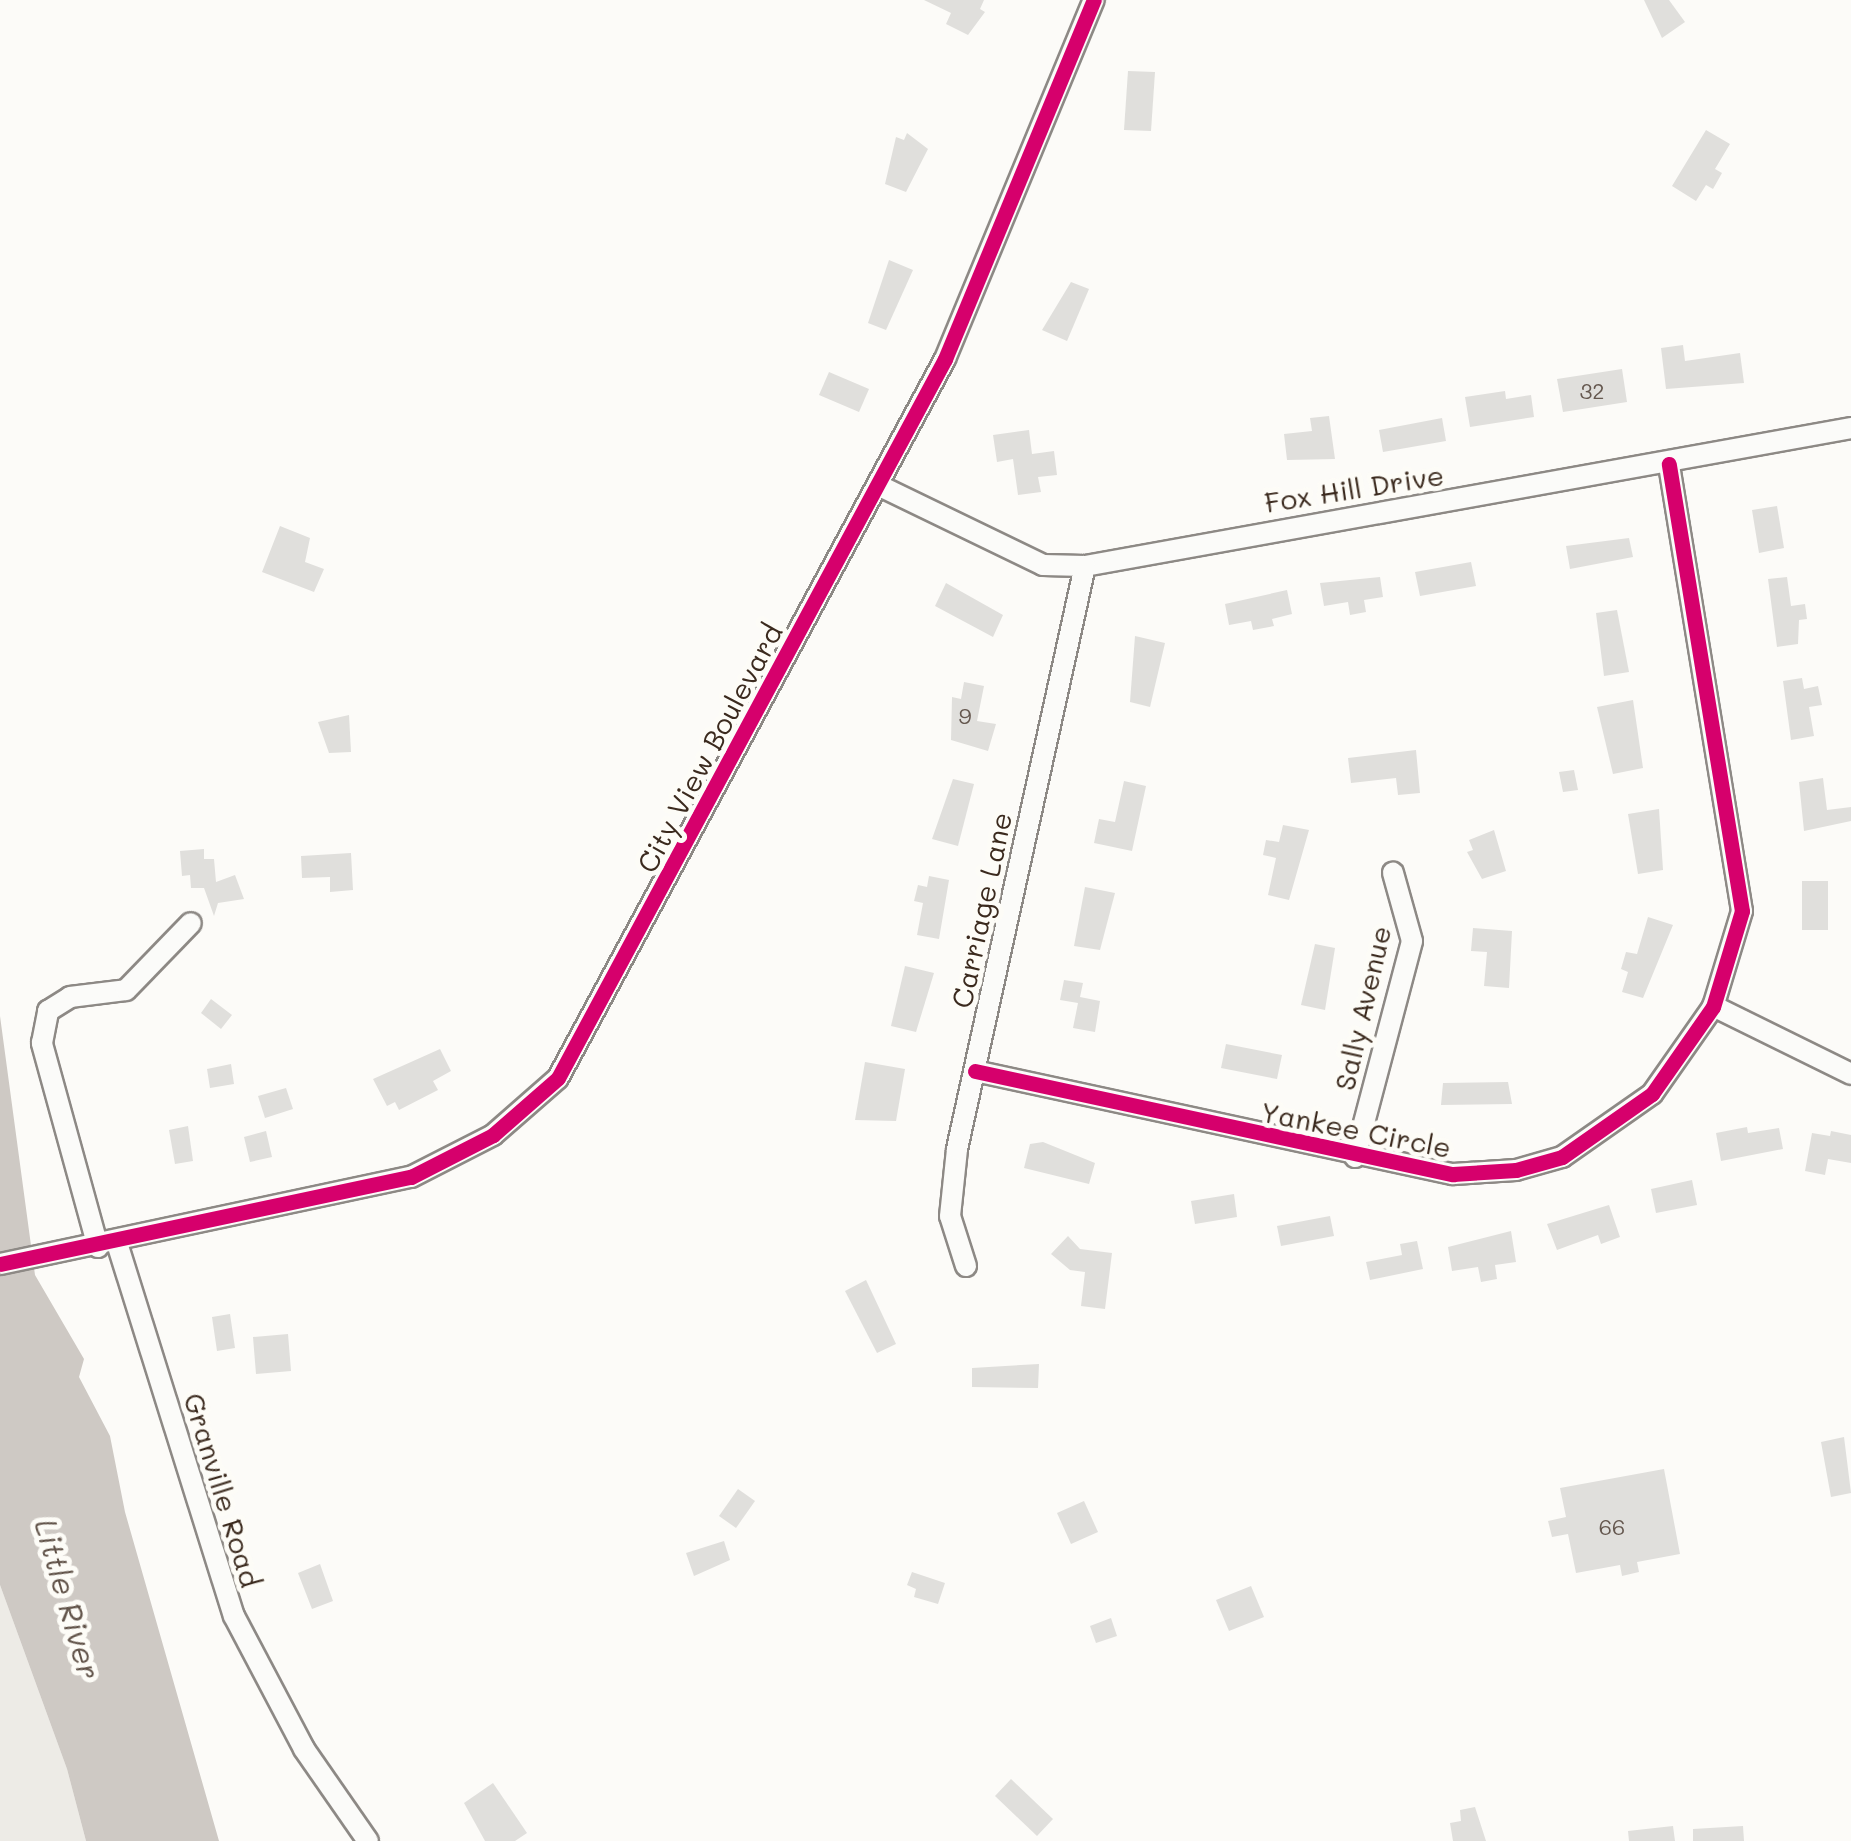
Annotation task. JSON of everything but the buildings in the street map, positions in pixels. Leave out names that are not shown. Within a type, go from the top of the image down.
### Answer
[{"type":"street","name":"City View Boulevard","points":[[107,1245],[410,1177],[449,1163],[527,1111],[558,1078],[602,1006],[882,487],[946,360],[1094,0]]},
{"type":"street","name":"Fox Hill Drive","points":[[882,487],[1043,565],[1085,566],[1669,464],[1851,428]]},
{"type":"street","name":"Yankee Circle","points":[[975,1071],[1354,1157],[1469,1174],[1562,1157],[1602,1134],[1665,1081],[1713,1006],[1735,951],[1742,897],[1669,464]]},
{"type":"street","name":"Carriage Lane","points":[[966,1266],[950,1216],[975,1071],[1085,566]]},
{"type":"street","name":"Sally Avenue","points":[[1354,1157],[1412,941],[1393,873]]},
{"type":"street","name":"Granville Road","points":[[191,923],[126,990],[70,996],[48,1011],[42,1043],[234,1616],[304,1749],[368,1841]]},
{"type":"street","points":[[1713,1006],[1851,1074]]},
{"type":"street","points":[[0,1264],[107,1245]]},
{"type":"shaded area","points":[[0,1585],[67,1769],[86,1841],[0,1841]]},
{"type":"water","name":"Little River","points":[[0,1016],[35,1275],[84,1359],[79,1377],[110,1436],[125,1512],[219,1841],[86,1841],[67,1769],[0,1585]]},
{"type":"cycle path","points":[[0,1264],[411,1177],[493,1135],[558,1078],[945,359],[1094,0]]},
{"type":"cycle path","points":[[975,1071],[1453,1174],[1516,1170],[1562,1157],[1652,1094],[1713,1007],[1742,911],[1669,464]]}]
